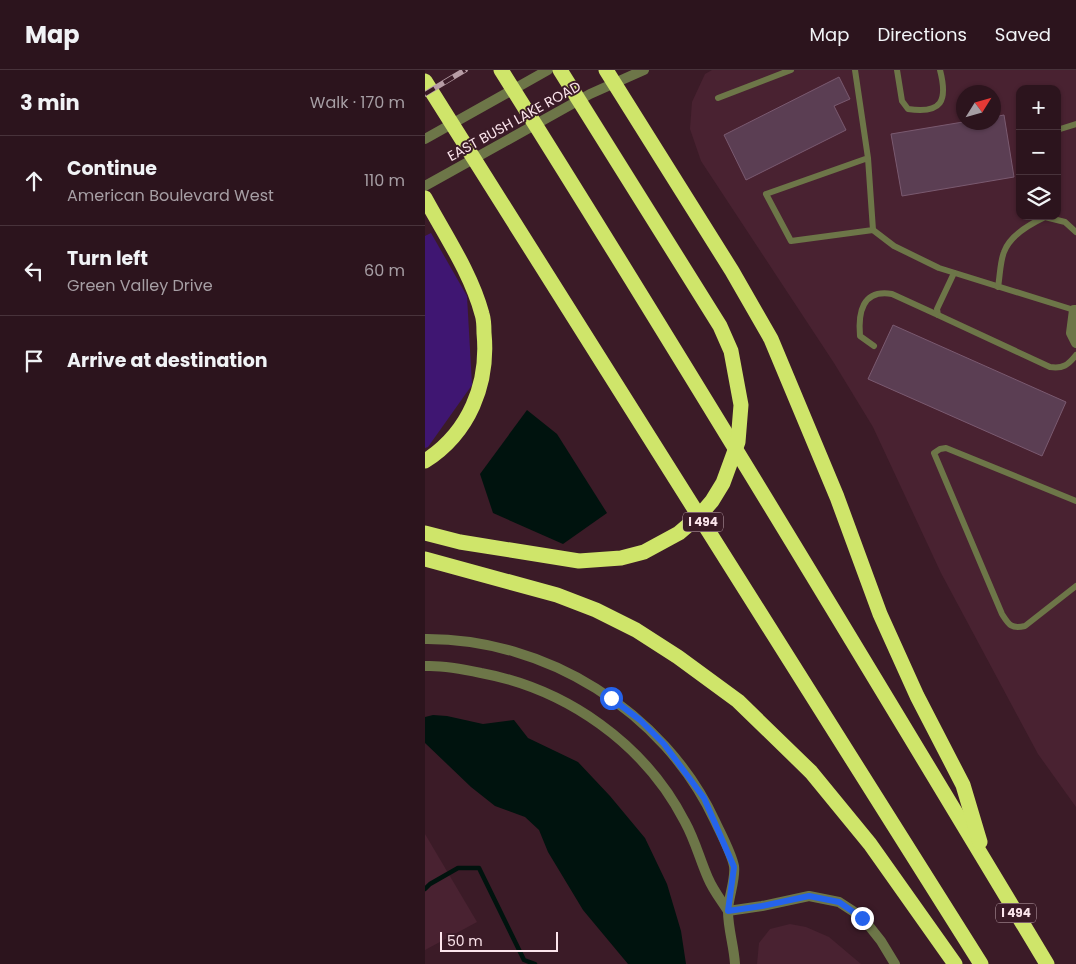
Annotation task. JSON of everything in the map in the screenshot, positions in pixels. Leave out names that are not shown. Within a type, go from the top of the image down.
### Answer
[{"type":"highway","name":"I 494","points":[[501,70],[584,201],[1047,964]]},
{"type":"highway","points":[[425,534],[460,542],[579,561],[621,558],[644,552],[679,533],[712,501],[723,483],[738,442],[741,405],[731,350],[720,326],[560,70]]},
{"type":"highway","points":[[606,70],[732,270],[771,339],[837,498],[880,614],[917,696],[963,785],[986,863]]},
{"type":"highway","name":"I 494","points":[[425,81],[981,964]]},
{"type":"highway","points":[[425,198],[473,286],[483,316],[485,345],[483,372],[477,399],[467,419],[448,443],[425,461]]},
{"type":"highway","points":[[425,559],[557,595],[596,610],[636,630],[678,657],[738,702],[811,772],[870,844],[955,964]]},
{"type":"street","name":"EAST BUSH LAKE ROAD","points":[[425,139],[548,70]]},
{"type":"street","name":"EAST BUSH LAKE ROAD","points":[[425,186],[595,92],[644,70]]},
{"type":"street","points":[[1075,310],[1071,333],[1076,343]]},
{"type":"street","points":[[425,639],[479,643],[513,650],[548,662],[611,698],[640,720],[664,744],[704,798],[734,867],[728,911],[735,964]]},
{"type":"street","points":[[425,666],[468,670],[504,677],[537,688],[603,725],[628,746],[664,790],[685,822],[709,880],[728,911]]},
{"type":"street","points":[[728,911],[809,896],[839,902],[862,918],[881,941],[895,964]]},
{"type":"lane","points":[[718,98],[791,70]]},
{"type":"lane","points":[[855,70],[869,158],[873,230]]},
{"type":"lane","points":[[897,70],[902,101],[908,109],[925,111],[937,108],[941,101],[944,84],[941,70]]},
{"type":"lane","points":[[1061,129],[1076,124]]},
{"type":"lane","points":[[869,158],[766,194],[791,242],[821,236],[873,230],[893,246],[939,268],[1075,310]]},
{"type":"lane","points":[[998,287],[1004,252],[1011,240],[1028,225],[1045,216],[1065,222],[1076,232]]},
{"type":"lane","points":[[938,315],[937,308],[954,273]]},
{"type":"lane","points":[[873,346],[860,336],[859,319],[864,305],[872,296],[883,292],[938,315],[1050,367],[1059,368],[1066,366],[1076,355]]},
{"type":"lane","points":[[1076,501],[946,448],[940,449],[934,454],[1002,614],[1009,625],[1025,626],[1076,586]]},
{"type":"shaded area","points":[[712,70],[1076,70],[1076,807],[1038,754],[941,573],[873,427],[834,363],[701,161],[690,129],[692,102],[705,74]]},
{"type":"shaded area","points":[[431,233],[467,296],[472,385],[428,447],[425,448],[425,236]]},
{"type":"shaded area","points":[[527,410],[557,434],[607,513],[563,544],[493,513],[480,474]]},
{"type":"shaded area","points":[[433,715],[483,724],[514,720],[528,738],[578,762],[610,796],[645,838],[667,884],[681,931],[686,964],[628,964],[583,910],[548,852],[539,830],[525,817],[495,806],[471,787],[425,743],[425,717]]},
{"type":"shaded area","points":[[425,834],[477,922],[425,950]]},
{"type":"shaded area","points":[[790,924],[806,927],[829,937],[861,964],[757,964],[759,943],[770,929]]},
{"type":"building","points":[[839,77],[850,99],[834,106],[846,130],[746,180],[724,135]]},
{"type":"building","points":[[1004,115],[1014,177],[902,196],[891,134],[956,123],[956,130],[1001,130],[1001,116]]},
{"type":"building","points":[[893,325],[1066,402],[1042,456],[868,379]]},
{"type":"waterway","points":[[425,889],[430,884],[458,868],[479,868],[524,960],[535,964]]},
{"type":"railway","points":[[425,94],[465,70]]},
{"type":"route","points":[[611,698],[640,720],[664,744],[686,771],[704,798],[721,833],[734,867],[728,911],[809,896],[839,902],[862,918]]}]
